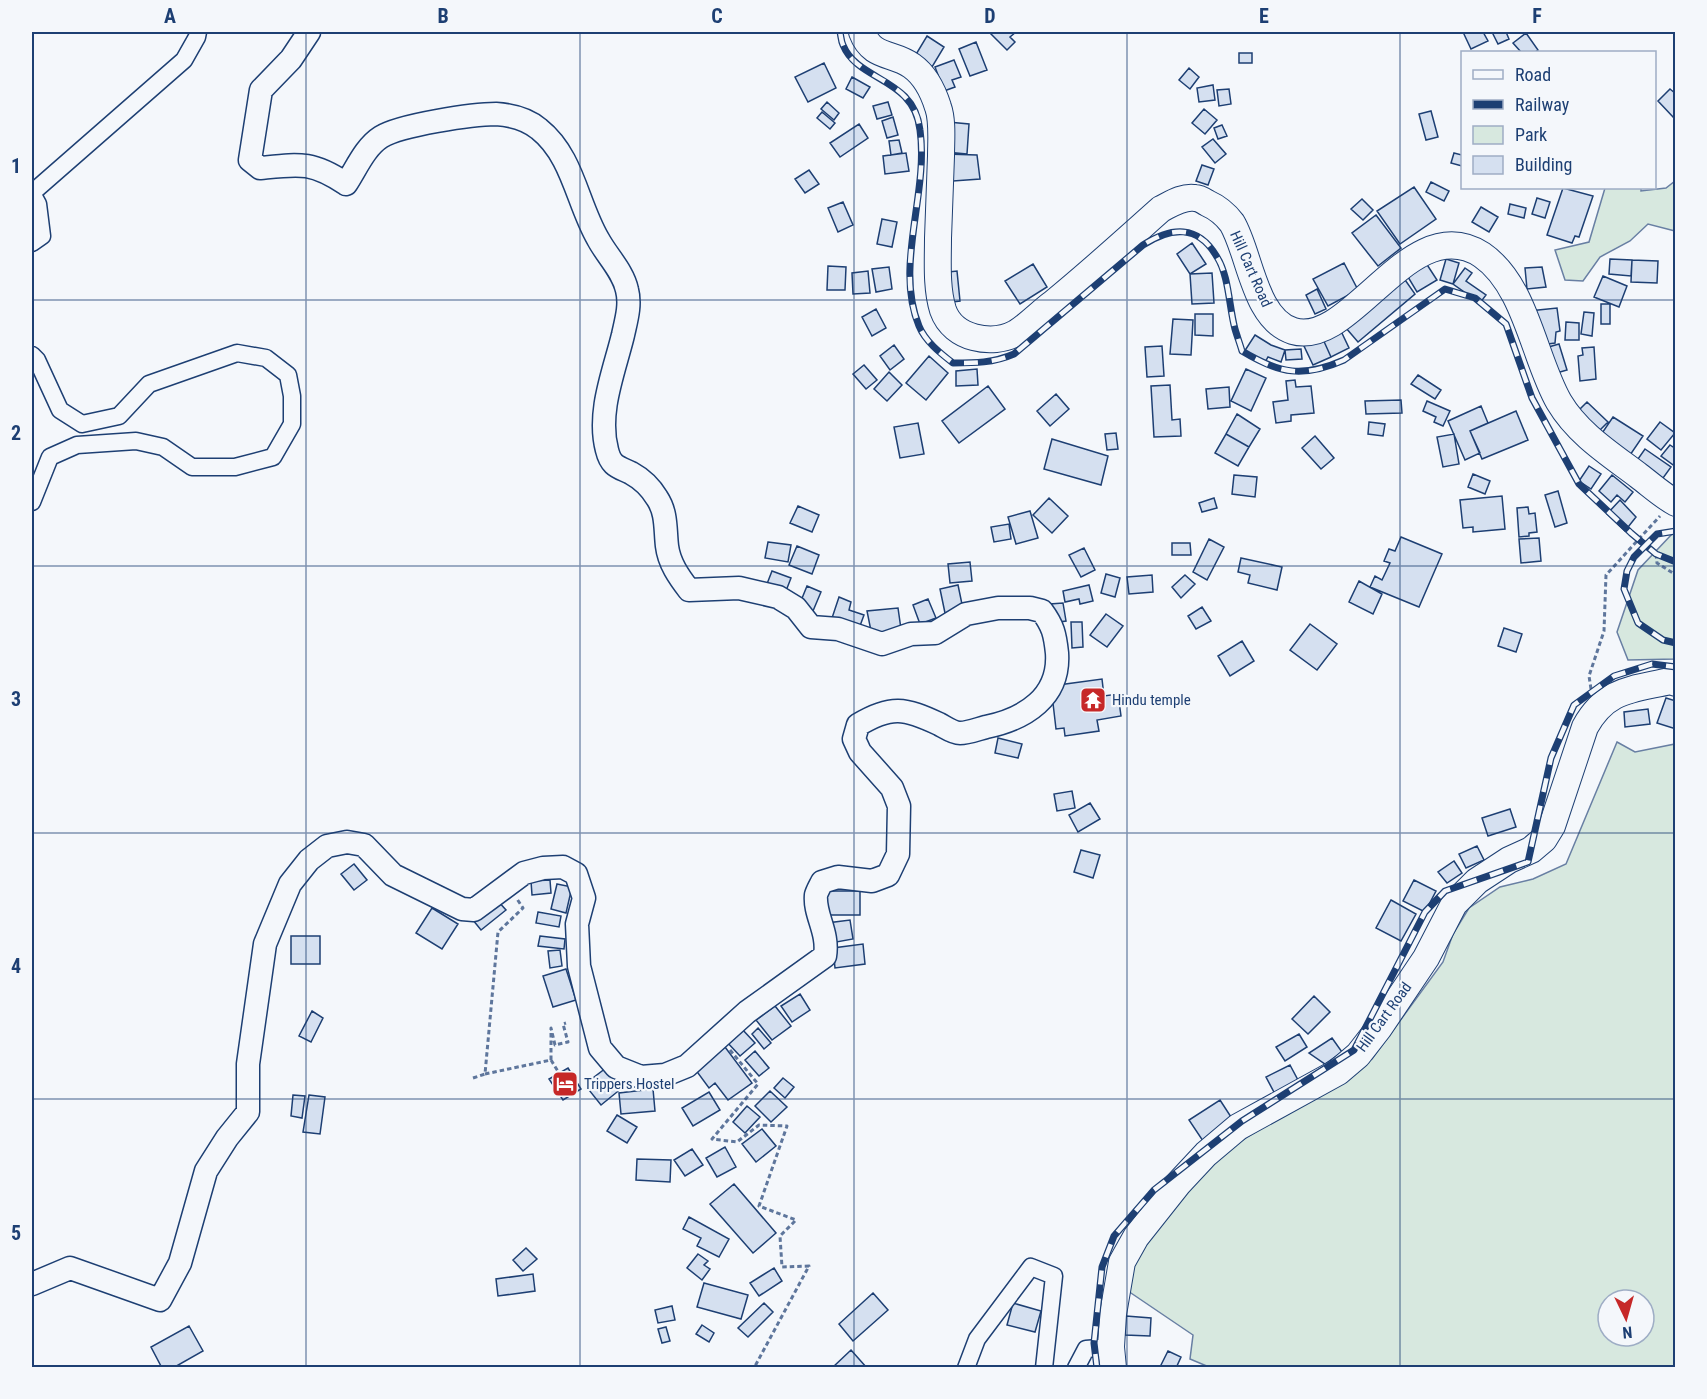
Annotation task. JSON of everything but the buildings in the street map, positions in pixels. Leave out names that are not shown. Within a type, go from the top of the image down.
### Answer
[{"type":"highway","name":"Hill Cart Road","points":[[862,32],[866,41],[879,53],[911,65],[930,85],[939,110],[941,141],[938,240],[940,296],[944,313],[967,335],[982,339],[1000,339],[1016,333],[1068,291],[1161,209],[1178,200],[1195,197],[1215,207],[1231,222],[1268,310],[1278,322],[1293,331],[1308,332],[1323,327],[1341,316],[1420,254],[1437,246],[1468,247],[1484,257],[1501,274],[1518,301],[1559,402],[1575,424],[1593,441],[1674,502]]},
{"type":"highway","points":[[1593,712],[1605,701],[1620,693],[1670,681],[1676,683]]},
{"type":"highway","name":"Hill Cart Road","points":[[1112,1357],[1113,1314],[1122,1262],[1136,1237],[1178,1184],[1206,1154],[1238,1127],[1338,1072],[1358,1056],[1426,958],[1454,904],[1477,881],[1509,860],[1531,850],[1544,839],[1552,826],[1585,727],[1593,712]]},
{"type":"main road","points":[[32,1284],[70,1268],[160,1300],[180,1263],[206,1171],[227,1138],[248,1112],[248,1064],[265,944],[290,884],[309,860],[327,846],[347,842],[364,845],[393,875],[462,909],[474,910],[524,873],[543,868],[563,867],[576,874],[584,898],[577,924],[579,966],[600,1048],[616,1067],[641,1077],[665,1075],[687,1066],[747,1012],[825,956],[827,943],[816,893],[822,882],[837,877],[872,881],[888,875],[898,854],[899,806],[892,789],[860,752],[854,739],[858,725],[893,710],[914,713],[958,734],[1000,724],[1028,712],[1051,689],[1058,667],[1052,625],[1042,610],[998,608],[966,614],[935,633],[911,634],[882,644],[838,629],[811,627],[796,608],[778,597],[739,588],[689,590],[675,571],[667,548],[665,518],[659,500],[648,484],[631,473],[616,468],[607,452],[602,416],[628,314],[628,291],[585,215],[565,159],[554,143],[538,128],[522,119],[496,114],[404,128],[381,137],[366,152],[346,184],[327,171],[306,164],[260,168],[250,160],[261,90],[291,59],[309,32]]},
{"type":"street","points":[[32,243],[42,237],[38,204],[32,192],[184,60],[198,32]]},
{"type":"street","points":[[32,355],[37,360],[60,410],[82,424],[119,416],[149,384],[237,353],[266,358],[288,375],[292,396],[292,424],[273,457],[235,467],[192,467],[163,447],[136,441],[77,445],[50,457],[32,502]]},
{"type":"street","points":[[966,1368],[977,1339],[1031,1268],[1054,1276],[1044,1368]]},
{"type":"street","points":[[1076,1368],[1086,1349],[1112,1357]]},
{"type":"path","points":[[1593,712],[1589,676],[1604,631],[1606,575],[1674,502]]},
{"type":"path","points":[[1656,554],[1658,563],[1676,575]]},
{"type":"path","points":[[485,1074],[498,932],[523,908],[507,885]]},
{"type":"path","points":[[559,1073],[550,1060],[551,1028],[555,1045],[568,1042],[563,1024],[566,1023]]},
{"type":"path","points":[[719,1037],[758,1084],[712,1139],[737,1142],[759,1125],[787,1126],[759,1206],[796,1220],[780,1236],[782,1267],[809,1266],[754,1368]]},
{"type":"path","points":[[472,1078],[550,1060]]},
{"type":"green space","points":[[1675,181],[1675,231],[1648,224],[1630,241],[1600,257],[1583,281],[1565,280],[1555,250],[1589,242],[1605,189],[1641,189],[1641,191],[1666,188]]},
{"type":"green space","points":[[1673,533],[1676,533],[1675,659],[1628,660],[1617,632],[1638,570]]},
{"type":"green space","points":[[1617,742],[1635,752],[1675,744],[1675,1367],[1209,1367],[1190,1359],[1193,1335],[1128,1291],[1133,1263],[1142,1245],[1220,1154],[1372,1059],[1443,962],[1453,934],[1469,908],[1500,887],[1533,879],[1566,864]]},
{"type":"railway","points":[[840,32],[842,43],[850,57],[897,90],[908,100],[916,113],[922,154],[911,254],[912,303],[925,337],[953,363],[991,361],[1014,354],[1143,245],[1174,232],[1193,234],[1210,246],[1224,273],[1235,329],[1242,351],[1280,369],[1304,371],[1329,366],[1344,360],[1445,289],[1475,298],[1506,324],[1532,398],[1579,484],[1656,554],[1676,562]]},
{"type":"railway","points":[[1676,531],[1657,534],[1634,557],[1627,571],[1624,589],[1638,623],[1663,640],[1676,643]]},
{"type":"railway","points":[[1097,1368],[1094,1343],[1102,1267],[1114,1236],[1154,1190],[1242,1121],[1354,1050],[1425,912],[1445,891],[1528,862],[1551,758],[1574,705],[1614,676],[1652,664],[1676,667]]},
{"type":"place","name":"Hindu temple","points":[[1093,700]]},
{"type":"place","name":"Trippers Hostel","points":[[565,1084]]}]
